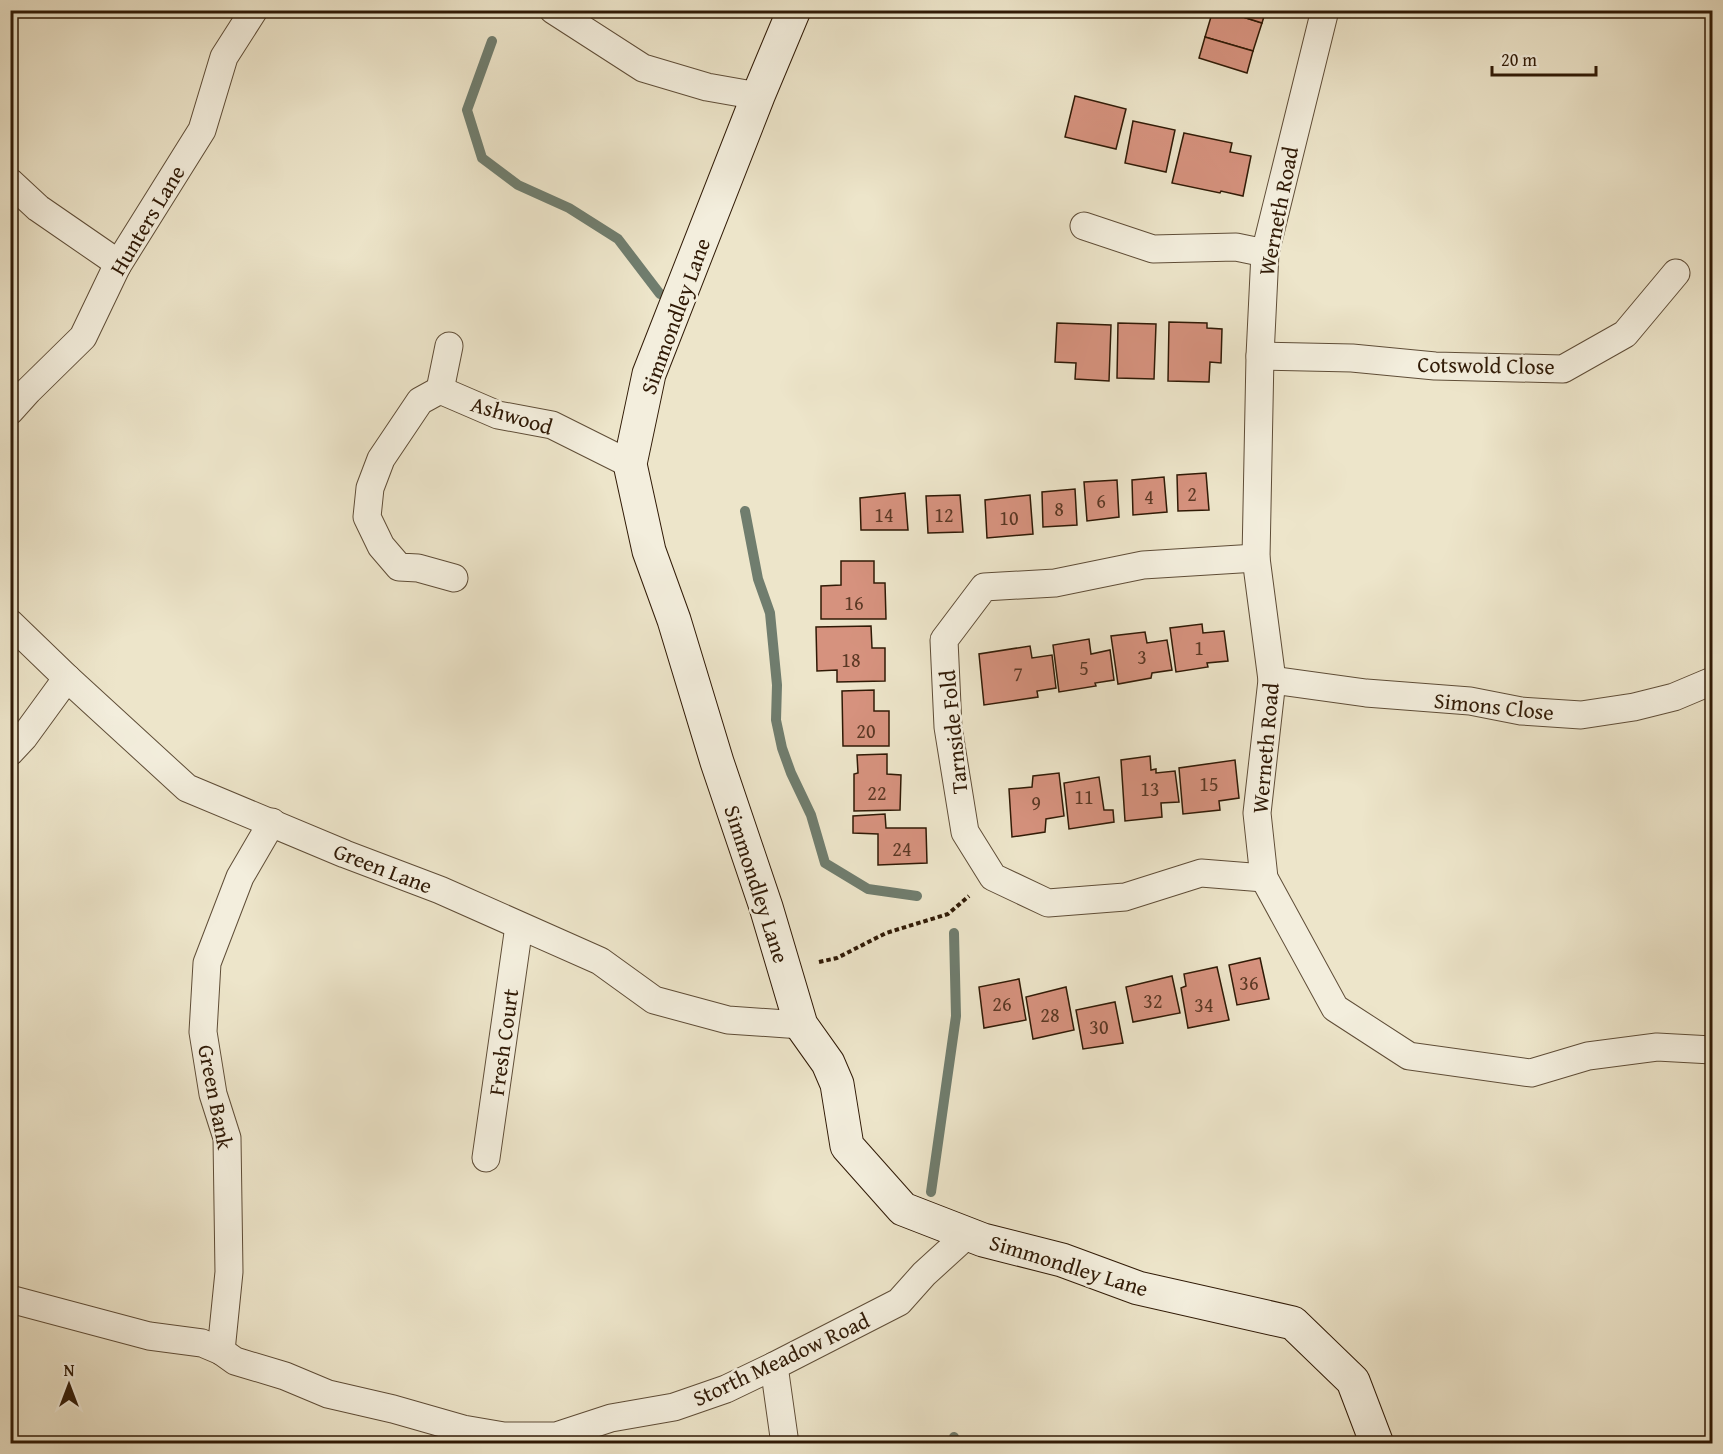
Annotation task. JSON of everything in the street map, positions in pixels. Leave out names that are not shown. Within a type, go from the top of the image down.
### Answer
[{"type":"street","name":"Hunters Lane","points":[[10,411],[83,337],[117,266],[202,130],[224,57],[254,10]]},
{"type":"street","points":[[553,10],[643,68],[707,87],[758,96]]},
{"type":"street","name":"Simmondley Lane","points":[[794,10],[649,374],[630,464],[649,551],[674,620],[717,762],[766,907],[801,1025],[828,1063],[837,1084],[847,1146],[903,1209],[984,1240],[1062,1260],[1138,1288],[1293,1323],[1353,1381],[1377,1443]]},
{"type":"street","name":"Werneth Road","points":[[1325,10],[1265,253],[1260,356],[1256,558],[1272,680],[1257,813],[1264,878],[1335,1008],[1409,1056],[1531,1072],[1588,1056],[1657,1047],[1713,1050]]},
{"type":"street","points":[[10,182],[38,208],[112,259],[117,266]]},
{"type":"street","points":[[1084,226],[1153,249],[1236,247],[1265,253]]},
{"type":"street","name":"Cotswold Close","points":[[1260,356],[1352,358],[1435,366],[1563,369],[1625,334],[1676,273]]},
{"type":"street","points":[[448,346],[440,390],[420,401],[381,459],[370,488],[367,517],[381,546],[399,567],[418,568],[454,578]]},
{"type":"street","name":"Ashwood","points":[[440,390],[498,415],[552,425],[630,464]]},
{"type":"street","name":"Tarnside Fold","points":[[993,877],[964,832],[948,727],[944,640],[984,587],[1055,583],[1143,565],[1256,558]]},
{"type":"street","name":"Green Lane","points":[[10,623],[187,788],[345,854],[440,890],[600,961],[654,1000],[728,1020],[801,1025]]},
{"type":"street","points":[[10,752],[24,737],[67,678]]},
{"type":"street","name":"Simons Close","points":[[1272,680],[1366,693],[1470,702],[1521,711],[1581,715],[1674,698],[1713,681]]},
{"type":"street","name":"Green Bank","points":[[221,1351],[229,1272],[227,1138],[213,1094],[203,1032],[207,963],[240,877],[272,822]]},
{"type":"street","points":[[993,877],[1048,903],[1125,897],[1201,873],[1264,878]]},
{"type":"street","name":"Fresh Court","points":[[486,1158],[519,926]]},
{"type":"street","name":"Storth Meadow Road","points":[[10,1299],[149,1336],[202,1343],[221,1351],[235,1361],[285,1376],[328,1394],[463,1429],[504,1436],[556,1436],[610,1418],[674,1407],[726,1389],[774,1366],[898,1302],[924,1274],[969,1233]]},
{"type":"street","points":[[774,1366],[785,1443]]},
{"type":"path","points":[[785,970],[837,958],[886,933],[948,914],[993,877]]},
{"type":"building","points":[[1213,10],[1221,10],[1262,23],[1253,51],[1205,37]]},
{"type":"building","points":[[1221,10],[1266,10],[1262,23]]},
{"type":"building","points":[[1205,37],[1253,51],[1247,73],[1199,58]]},
{"type":"building","points":[[1075,96],[1126,109],[1116,149],[1065,137]]},
{"type":"building","points":[[1133,121],[1175,130],[1166,172],[1125,163]]},
{"type":"building","points":[[1184,133],[1232,143],[1230,152],[1251,156],[1243,196],[1172,183]]},
{"type":"building","points":[[1169,322],[1207,323],[1207,328],[1222,329],[1221,363],[1210,362],[1209,382],[1168,381]]},
{"type":"building","points":[[1057,323],[1111,325],[1109,381],[1075,379],[1076,363],[1055,362]]},
{"type":"building","points":[[1118,323],[1156,324],[1154,379],[1117,378]]},
{"type":"building","points":[[1206,473],[1209,510],[1178,511],[1177,475]]},
{"type":"building","points":[[1164,477],[1167,512],[1133,515],[1132,480]]},
{"type":"building","points":[[1117,480],[1119,517],[1087,521],[1084,482]]},
{"type":"building","points":[[1075,489],[1077,525],[1043,527],[1042,492]]},
{"type":"building","points":[[905,493],[908,530],[861,530],[860,498]]},
{"type":"building","points":[[960,495],[963,532],[928,533],[926,496]]},
{"type":"building","points":[[1030,495],[1033,534],[987,538],[985,500]]},
{"type":"building","points":[[841,561],[874,561],[874,583],[885,583],[886,619],[821,619],[821,586],[841,585]]},
{"type":"building","points":[[1202,624],[1203,633],[1224,631],[1228,661],[1207,663],[1208,667],[1176,672],[1170,628]]},
{"type":"building","points":[[871,626],[872,648],[885,648],[885,681],[837,682],[837,670],[817,671],[816,627]]},
{"type":"building","points":[[1145,632],[1147,643],[1167,640],[1172,670],[1152,673],[1151,678],[1118,684],[1111,636]]},
{"type":"building","points":[[1089,639],[1091,654],[1110,650],[1114,680],[1095,683],[1096,686],[1059,692],[1053,645]]},
{"type":"building","points":[[1030,646],[1032,658],[1052,655],[1056,688],[1037,691],[1038,697],[984,705],[979,654]]},
{"type":"building","points":[[874,690],[874,711],[889,711],[889,746],[843,746],[842,691]]},
{"type":"building","points":[[887,754],[887,774],[901,775],[900,810],[854,811],[854,774],[858,773],[857,755]]},
{"type":"building","points":[[1150,756],[1151,770],[1156,769],[1156,773],[1175,771],[1179,802],[1161,803],[1162,817],[1125,821],[1121,760]]},
{"type":"building","points":[[1235,760],[1239,798],[1219,801],[1220,810],[1183,814],[1179,768]]},
{"type":"building","points":[[1059,773],[1064,816],[1046,819],[1045,832],[1012,837],[1009,789],[1032,787],[1033,776]]},
{"type":"building","points":[[1099,777],[1104,810],[1113,810],[1114,822],[1069,829],[1064,783]]},
{"type":"building","points":[[885,814],[886,828],[926,828],[927,863],[878,865],[878,834],[853,833],[853,816]]},
{"type":"building","points":[[1260,958],[1269,999],[1237,1005],[1229,965]]},
{"type":"building","points":[[1217,967],[1229,1020],[1188,1028],[1181,988],[1186,986],[1184,974]]},
{"type":"building","points":[[1172,976],[1180,1013],[1133,1022],[1126,987]]},
{"type":"building","points":[[1019,979],[1026,1020],[984,1028],[979,987]]},
{"type":"building","points":[[1066,987],[1074,1030],[1033,1039],[1026,997]]},
{"type":"building","points":[[1115,1002],[1123,1043],[1083,1049],[1076,1010]]},
{"type":"waterway","points":[[492,41],[467,110],[482,158],[518,185],[569,208],[618,239],[660,294]]},
{"type":"waterway","points":[[745,511],[758,579],[770,613],[777,685],[776,720],[782,748],[811,815],[825,863],[868,889],[917,896]]},
{"type":"waterway","points":[[931,1192],[956,1016],[954,933]]},
{"type":"waterway","points":[[953,1444],[954,1437]]}]
